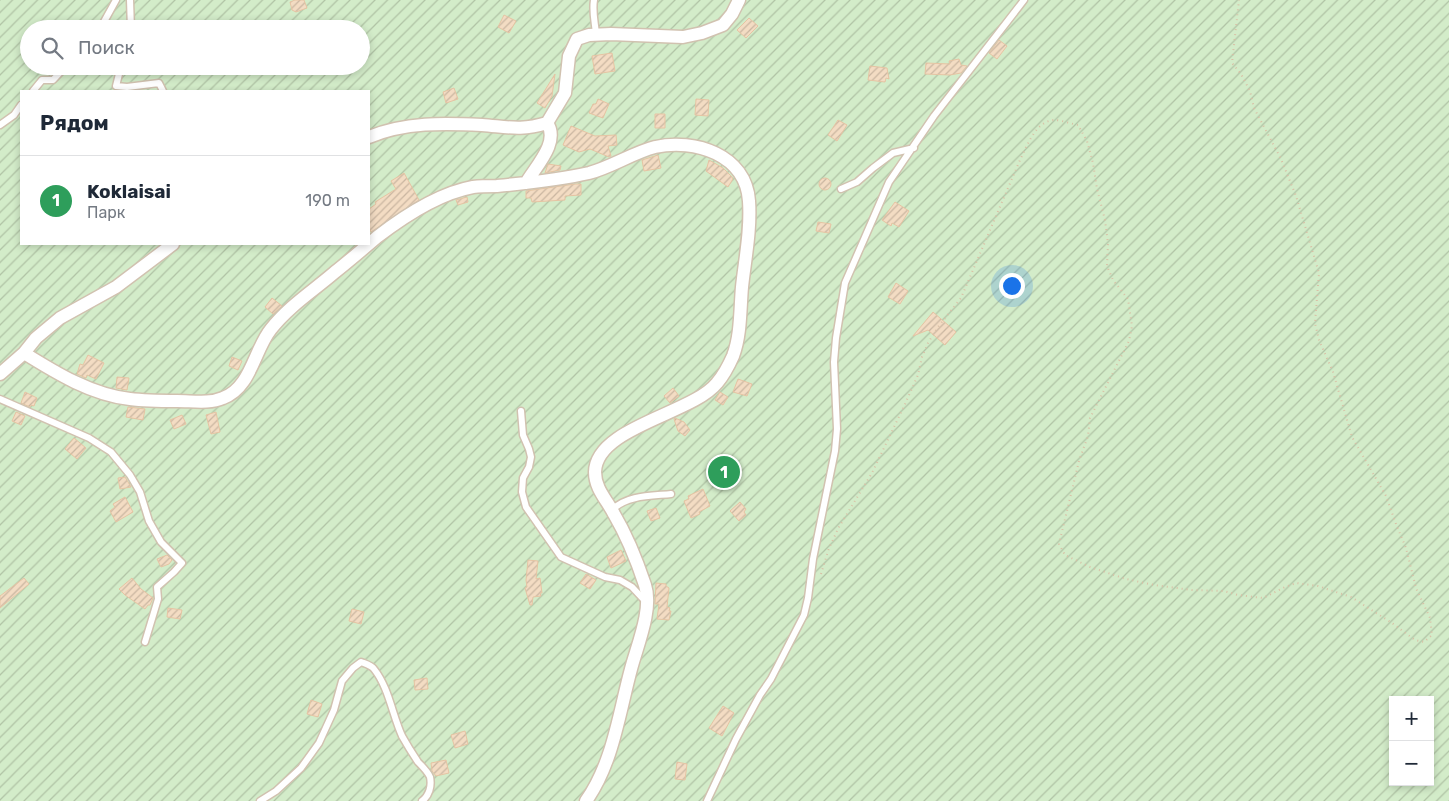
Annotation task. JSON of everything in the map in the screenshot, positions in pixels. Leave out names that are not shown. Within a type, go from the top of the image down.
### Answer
[{"type":"street","points":[[370,137],[417,124],[530,128],[547,123],[565,93],[568,56],[577,39],[596,34],[683,37],[702,33],[723,24],[732,14],[739,0]]},
{"type":"street","points":[[526,182],[547,149],[551,136],[547,123]]},
{"type":"street","points":[[370,243],[418,210],[450,194],[472,187],[553,180],[589,173],[609,167],[632,155],[654,147],[692,145],[724,158],[738,168],[747,183],[750,202],[749,229],[739,330],[733,355],[716,386],[689,404],[619,437],[600,457],[596,465],[596,484],[629,544],[648,592],[640,642],[616,730],[604,765],[593,791],[586,801]]},
{"type":"street","points":[[0,374],[24,353],[36,338],[60,318],[116,287],[172,245]]},
{"type":"street","points":[[24,353],[83,386],[127,399],[212,402],[229,396],[239,387],[264,338],[272,327],[302,297],[367,245]]},
{"type":"lane","points":[[105,20],[116,0]]},
{"type":"lane","points":[[130,0],[131,20]]},
{"type":"lane","points":[[594,0],[592,10],[596,23],[596,34]]},
{"type":"lane","points":[[707,801],[736,739],[771,679],[804,615],[835,450],[837,429],[834,362],[836,338],[846,283],[889,182],[914,148],[934,116],[1024,0]]},
{"type":"lane","points":[[34,90],[42,80],[53,80],[58,75]]},
{"type":"lane","points":[[119,75],[116,86],[127,87],[159,84],[162,90]]},
{"type":"lane","points":[[0,125],[14,115],[20,106]]},
{"type":"lane","points":[[841,189],[857,182],[893,153],[914,148]]},
{"type":"lane","points":[[0,399],[89,438],[111,452],[130,475],[140,492],[149,521],[161,542],[182,563],[157,588],[158,600],[145,642]]},
{"type":"lane","points":[[521,411],[523,435],[530,448],[531,457],[529,467],[523,478],[522,492],[526,507],[560,557],[606,577],[626,583],[646,603]]},
{"type":"lane","points":[[612,510],[618,504],[628,499],[671,494]]},
{"type":"lane","points":[[260,801],[276,791],[301,768],[319,743],[334,710],[342,680],[361,662],[373,666],[385,687],[390,708],[402,734],[410,749],[430,776],[430,790],[422,801]]},
{"type":"path","points":[[808,598],[818,582],[839,527],[872,473],[918,376],[922,357],[928,343],[938,327],[962,298],[989,229],[1024,152],[1042,124],[1055,120],[1078,125],[1087,141],[1105,220],[1108,266],[1113,280],[1128,299],[1132,326],[1129,341],[1090,418],[1088,436],[1079,461],[1059,544],[1065,555],[1090,567],[1154,585],[1192,590],[1224,590],[1254,598],[1263,598],[1296,583],[1318,586],[1352,597],[1415,640],[1424,642],[1432,635],[1430,618],[1416,588],[1406,548],[1386,496],[1352,437],[1332,372],[1319,340],[1315,323],[1319,273],[1296,196],[1281,159],[1254,108],[1250,91],[1241,74],[1232,63],[1239,0]]},
{"type":"green space","points":[[0,0],[1449,0],[1449,801],[0,801]]},
{"type":"building","points":[[304,0],[307,8],[296,12],[292,10],[290,2]]},
{"type":"building","points":[[504,15],[516,21],[509,33],[498,27]]},
{"type":"building","points":[[749,18],[758,26],[746,38],[737,30]]},
{"type":"building","points":[[999,40],[1007,46],[997,59],[989,53]]},
{"type":"building","points":[[612,53],[615,71],[595,74],[592,56]]},
{"type":"building","points":[[959,59],[961,65],[967,66],[961,73],[950,75],[925,74],[926,63],[950,64],[949,61]]},
{"type":"building","points":[[870,66],[887,68],[889,79],[886,78],[885,82],[868,80]]},
{"type":"building","points":[[555,74],[552,96],[545,108],[537,103]]},
{"type":"building","points":[[454,88],[458,99],[446,103],[443,92]]},
{"type":"building","points":[[598,99],[609,104],[603,118],[589,113],[593,104],[596,104]]},
{"type":"building","points":[[696,99],[709,100],[708,116],[695,115]]},
{"type":"building","points":[[655,114],[665,114],[665,128],[655,128]]},
{"type":"building","points":[[838,120],[847,125],[837,141],[828,135]]},
{"type":"building","points":[[571,126],[595,136],[616,135],[617,145],[608,146],[611,156],[609,157],[590,149],[579,152],[563,145]]},
{"type":"building","points":[[658,155],[661,168],[644,171],[642,160]]},
{"type":"building","points":[[709,160],[723,168],[732,177],[733,179],[728,187],[706,171]]},
{"type":"building","points":[[548,164],[561,166],[560,170],[545,173]]},
{"type":"building","points":[[404,173],[419,200],[371,232],[370,208],[376,204],[375,202],[396,189],[391,181]]},
{"type":"building","points":[[825,178],[831,184],[825,190],[819,184]]},
{"type":"building","points":[[581,184],[581,195],[565,196],[565,200],[532,202],[531,198],[526,198],[526,191]]},
{"type":"building","points":[[467,197],[468,202],[458,205],[456,200]]},
{"type":"building","points":[[895,202],[909,211],[899,227],[892,223],[891,226],[882,220]]},
{"type":"building","points":[[818,222],[831,224],[829,233],[816,231]]},
{"type":"building","points":[[896,283],[908,291],[900,304],[888,297]]},
{"type":"building","points":[[272,298],[282,306],[273,314],[265,307]]},
{"type":"building","points":[[933,312],[956,332],[945,345],[928,330],[913,336]]},
{"type":"building","points":[[88,355],[104,363],[96,379],[87,375],[86,378],[77,374],[80,364],[83,365]]},
{"type":"building","points":[[232,357],[242,361],[238,370],[229,366]]},
{"type":"building","points":[[117,377],[129,378],[127,390],[116,388]]},
{"type":"building","points":[[738,379],[752,384],[747,396],[733,392]]},
{"type":"building","points":[[673,388],[679,396],[670,403],[664,396]]},
{"type":"building","points":[[25,392],[37,398],[34,406],[31,405],[30,407],[21,403]]},
{"type":"building","points":[[720,392],[728,397],[723,405],[715,400]]},
{"type":"building","points":[[128,407],[145,409],[143,420],[126,417]]},
{"type":"building","points":[[16,412],[25,416],[21,425],[12,421]]},
{"type":"building","points":[[216,412],[220,432],[211,434],[206,415]]},
{"type":"building","points":[[182,415],[186,424],[174,429],[170,420]]},
{"type":"building","points":[[675,418],[684,422],[690,430],[685,436],[678,431]]},
{"type":"building","points":[[74,438],[86,448],[77,459],[65,449]]},
{"type":"building","points":[[125,477],[131,487],[120,489],[118,478]]},
{"type":"building","points":[[703,489],[710,506],[691,518],[684,501],[689,499],[688,496]]},
{"type":"building","points":[[125,497],[133,512],[116,522],[110,511],[115,507],[113,504]]},
{"type":"building","points":[[740,502],[746,509],[744,512],[746,515],[739,521],[730,511]]},
{"type":"building","points":[[656,508],[660,518],[651,521],[647,511]]},
{"type":"building","points":[[621,550],[626,561],[611,568],[607,557]]},
{"type":"building","points":[[167,555],[172,560],[169,564],[161,567],[157,559]]},
{"type":"building","points":[[528,560],[538,561],[536,579],[540,578],[542,593],[540,593],[541,596],[533,597],[532,605],[530,605],[525,588],[527,587]]},
{"type":"building","points":[[586,574],[596,580],[590,589],[580,583]]},
{"type":"building","points":[[24,578],[29,584],[0,608],[0,596]]},
{"type":"building","points":[[132,578],[141,589],[153,598],[150,605],[145,609],[119,589]]},
{"type":"building","points":[[656,583],[666,584],[669,588],[667,607],[671,611],[669,620],[657,619],[659,604],[655,604]]},
{"type":"building","points":[[168,608],[182,610],[180,619],[167,617]]},
{"type":"building","points":[[352,609],[364,612],[361,624],[349,621]]},
{"type":"building","points":[[427,678],[428,689],[415,690],[414,680]]},
{"type":"building","points":[[311,700],[322,704],[318,717],[307,714]]},
{"type":"building","points":[[723,706],[734,713],[722,736],[709,728]]},
{"type":"building","points":[[465,731],[468,744],[455,748],[451,735]]},
{"type":"building","points":[[446,760],[449,773],[436,776],[432,771],[431,763]]},
{"type":"building","points":[[677,762],[687,764],[685,780],[675,779]]},
{"type":"place","name":"Koklaisai","points":[[724,472]]}]
